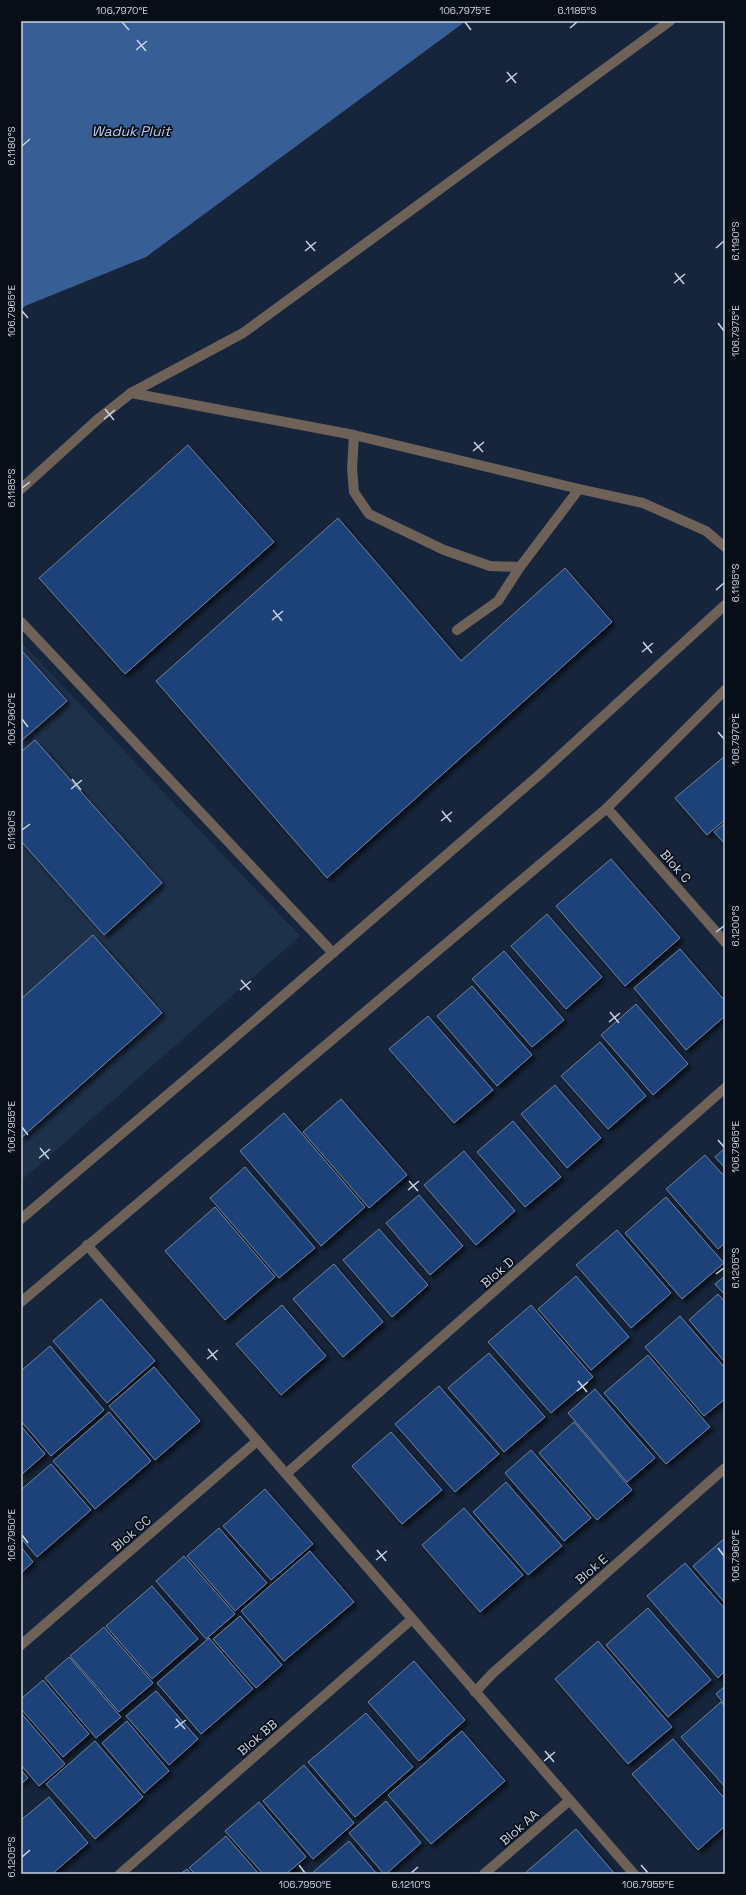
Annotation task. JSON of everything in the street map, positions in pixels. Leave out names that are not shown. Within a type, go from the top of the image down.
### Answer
[{"type":"street","points":[[21,489],[96,420],[131,393],[243,333],[670,21]]},
{"type":"street","points":[[131,393],[354,435],[643,503],[706,531],[725,547]]},
{"type":"street","points":[[354,435],[352,469],[354,492],[369,514],[444,550],[463,557],[490,566],[520,567]]},
{"type":"street","points":[[457,630],[498,601],[520,567],[579,489]]},
{"type":"street","points":[[21,1219],[539,775],[725,606]]},
{"type":"street","points":[[21,622],[333,953]]},
{"type":"street","points":[[21,1302],[607,808],[725,690]]},
{"type":"street","name":"Blok C","points":[[607,808],[725,942]]},
{"type":"street","name":"Blok D","points":[[286,1474],[725,1088]]},
{"type":"street","points":[[87,1245],[634,1874]]},
{"type":"street","name":"Blok CC","points":[[21,1645],[257,1441]]},
{"type":"street","name":"Blok E","points":[[475,1692],[499,1668],[725,1468]]},
{"type":"street","name":"Blok BB","points":[[120,1874],[412,1619]]},
{"type":"street","name":"Blok AA","points":[[484,1874],[570,1800]]},
{"type":"shaded area","points":[[21,642],[300,936],[21,1181]]},
{"type":"water","name":"Waduk Pluit","points":[[21,21],[466,21],[146,257],[25,306],[21,310]]},
{"type":"building","points":[[188,445],[274,542],[125,674],[39,578]]},
{"type":"building","points":[[338,518],[461,661],[565,568],[612,622],[327,878],[156,681]]},
{"type":"building","points":[[21,650],[67,701],[21,741]]},
{"type":"building","points":[[35,740],[162,883],[104,935],[21,841],[21,752]]},
{"type":"building","points":[[725,756],[725,820],[707,835],[675,798]]},
{"type":"building","points":[[725,823],[725,844],[714,832]]},
{"type":"building","points":[[611,859],[680,938],[625,986],[556,906]]},
{"type":"building","points":[[547,914],[602,977],[566,1009],[511,946]]},
{"type":"building","points":[[93,935],[162,1013],[21,1138],[21,999]]},
{"type":"building","points":[[680,949],[725,1001],[725,1016],[686,1050],[634,988]]},
{"type":"building","points":[[504,951],[564,1020],[532,1047],[472,979]]},
{"type":"building","points":[[472,986],[532,1055],[497,1086],[437,1016]]},
{"type":"building","points":[[636,1004],[688,1064],[653,1095],[601,1035]]},
{"type":"building","points":[[428,1016],[493,1090],[454,1123],[389,1049]]},
{"type":"building","points":[[600,1042],[646,1096],[608,1129],[561,1076]]},
{"type":"building","points":[[555,1085],[601,1138],[567,1168],[521,1114]]},
{"type":"building","points":[[341,1099],[407,1175],[369,1208],[303,1132]]},
{"type":"building","points":[[284,1113],[365,1207],[321,1246],[240,1151]]},
{"type":"building","points":[[513,1121],[561,1177],[525,1207],[477,1152]]},
{"type":"building","points":[[725,1148],[725,1168],[715,1157]]},
{"type":"building","points":[[464,1151],[515,1211],[476,1245],[424,1185]]},
{"type":"building","points":[[705,1155],[725,1177],[725,1243],[718,1249],[666,1189]]},
{"type":"building","points":[[245,1167],[315,1248],[279,1278],[210,1198]]},
{"type":"building","points":[[419,1195],[463,1246],[430,1275],[386,1223]]},
{"type":"building","points":[[666,1197],[724,1263],[682,1299],[625,1233]]},
{"type":"building","points":[[215,1207],[275,1277],[225,1320],[165,1251]]},
{"type":"building","points":[[379,1229],[428,1285],[392,1317],[343,1260]]},
{"type":"building","points":[[617,1230],[671,1293],[631,1328],[576,1265]]},
{"type":"building","points":[[334,1264],[383,1322],[343,1357],[293,1299]]},
{"type":"building","points":[[576,1276],[629,1337],[591,1370],[538,1309]]},
{"type":"building","points":[[725,1276],[725,1295],[715,1284]]},
{"type":"building","points":[[718,1294],[725,1302],[725,1362],[689,1320]]},
{"type":"building","points":[[101,1299],[155,1361],[107,1403],[53,1341]]},
{"type":"building","points":[[282,1305],[326,1356],[281,1395],[236,1344]]},
{"type":"building","points":[[531,1305],[593,1377],[551,1413],[488,1342]]},
{"type":"building","points":[[680,1316],[725,1368],[725,1399],[704,1416],[645,1347]]},
{"type":"building","points":[[50,1346],[104,1410],[51,1456],[21,1421],[21,1371]]},
{"type":"building","points":[[489,1353],[545,1417],[504,1452],[448,1388]]},
{"type":"building","points":[[648,1355],[710,1427],[666,1464],[604,1393]]},
{"type":"building","points":[[154,1367],[200,1421],[155,1460],[109,1406]]},
{"type":"building","points":[[439,1386],[499,1454],[455,1492],[395,1424]]},
{"type":"building","points":[[595,1389],[655,1458],[627,1482],[568,1413]]},
{"type":"building","points":[[109,1412],[151,1461],[95,1509],[53,1461]]},
{"type":"building","points":[[574,1422],[632,1490],[597,1520],[539,1453]]},
{"type":"building","points":[[21,1426],[45,1454],[21,1475]]},
{"type":"building","points":[[391,1432],[442,1490],[402,1524],[352,1466]]},
{"type":"building","points":[[531,1450],[591,1518],[564,1541],[505,1473]]},
{"type":"building","points":[[51,1464],[91,1510],[37,1557],[21,1538],[21,1490]]},
{"type":"building","points":[[506,1482],[562,1546],[528,1575],[473,1512]]},
{"type":"building","points":[[265,1489],[313,1544],[271,1580],[223,1526]]},
{"type":"building","points":[[464,1508],[523,1575],[480,1612],[422,1545]]},
{"type":"building","points":[[219,1528],[267,1583],[235,1611],[187,1556]]},
{"type":"building","points":[[725,1538],[725,1603],[693,1566]]},
{"type":"building","points":[[21,1547],[33,1562],[21,1573]]},
{"type":"building","points":[[310,1551],[354,1602],[284,1661],[241,1611]]},
{"type":"building","points":[[184,1556],[235,1614],[206,1639],[156,1581]]},
{"type":"building","points":[[685,1563],[725,1609],[725,1671],[718,1678],[647,1596]]},
{"type":"building","points":[[152,1586],[198,1639],[152,1679],[106,1626]]},
{"type":"building","points":[[648,1608],[711,1680],[668,1717],[606,1645]]},
{"type":"building","points":[[240,1616],[282,1665],[256,1688],[213,1639]]},
{"type":"building","points":[[104,1627],[153,1683],[119,1712],[70,1656]]},
{"type":"building","points":[[209,1638],[253,1689],[201,1734],[157,1683]]},
{"type":"building","points":[[598,1641],[672,1727],[628,1764],[555,1679]]},
{"type":"building","points":[[69,1657],[121,1717],[96,1738],[45,1678]]},
{"type":"building","points":[[414,1661],[465,1720],[419,1761],[368,1702]]},
{"type":"building","points":[[43,1680],[89,1734],[63,1757],[21,1709],[21,1699]]},
{"type":"building","points":[[725,1686],[725,1705],[716,1694]]},
{"type":"building","points":[[156,1691],[198,1739],[169,1765],[126,1716]]},
{"type":"building","points":[[721,1702],[725,1707],[725,1787],[681,1737]]},
{"type":"building","points":[[21,1713],[65,1764],[39,1786],[21,1765]]},
{"type":"building","points":[[366,1713],[413,1767],[355,1817],[308,1762]]},
{"type":"building","points":[[127,1721],[169,1771],[144,1793],[102,1743]]},
{"type":"building","points":[[462,1731],[505,1781],[431,1844],[388,1795]]},
{"type":"building","points":[[673,1739],[725,1799],[725,1826],[698,1850],[632,1774]]},
{"type":"building","points":[[95,1741],[143,1797],[95,1839],[46,1784]]},
{"type":"building","points":[[304,1765],[354,1823],[313,1859],[263,1801]]},
{"type":"building","points":[[21,1770],[28,1778],[21,1784]]},
{"type":"building","points":[[49,1797],[88,1843],[52,1874],[21,1874],[21,1820]]},
{"type":"building","points":[[386,1801],[421,1843],[386,1874],[384,1874],[349,1833]]},
{"type":"building","points":[[259,1802],[306,1857],[286,1874],[263,1874],[225,1831]]},
{"type":"building","points":[[576,1829],[615,1874],[524,1874]]},
{"type":"building","points":[[226,1836],[259,1874],[195,1874],[189,1868]]},
{"type":"building","points":[[349,1841],[377,1874],[311,1874]]},
{"type":"building","points":[[187,1869],[191,1874],[180,1874]]}]
